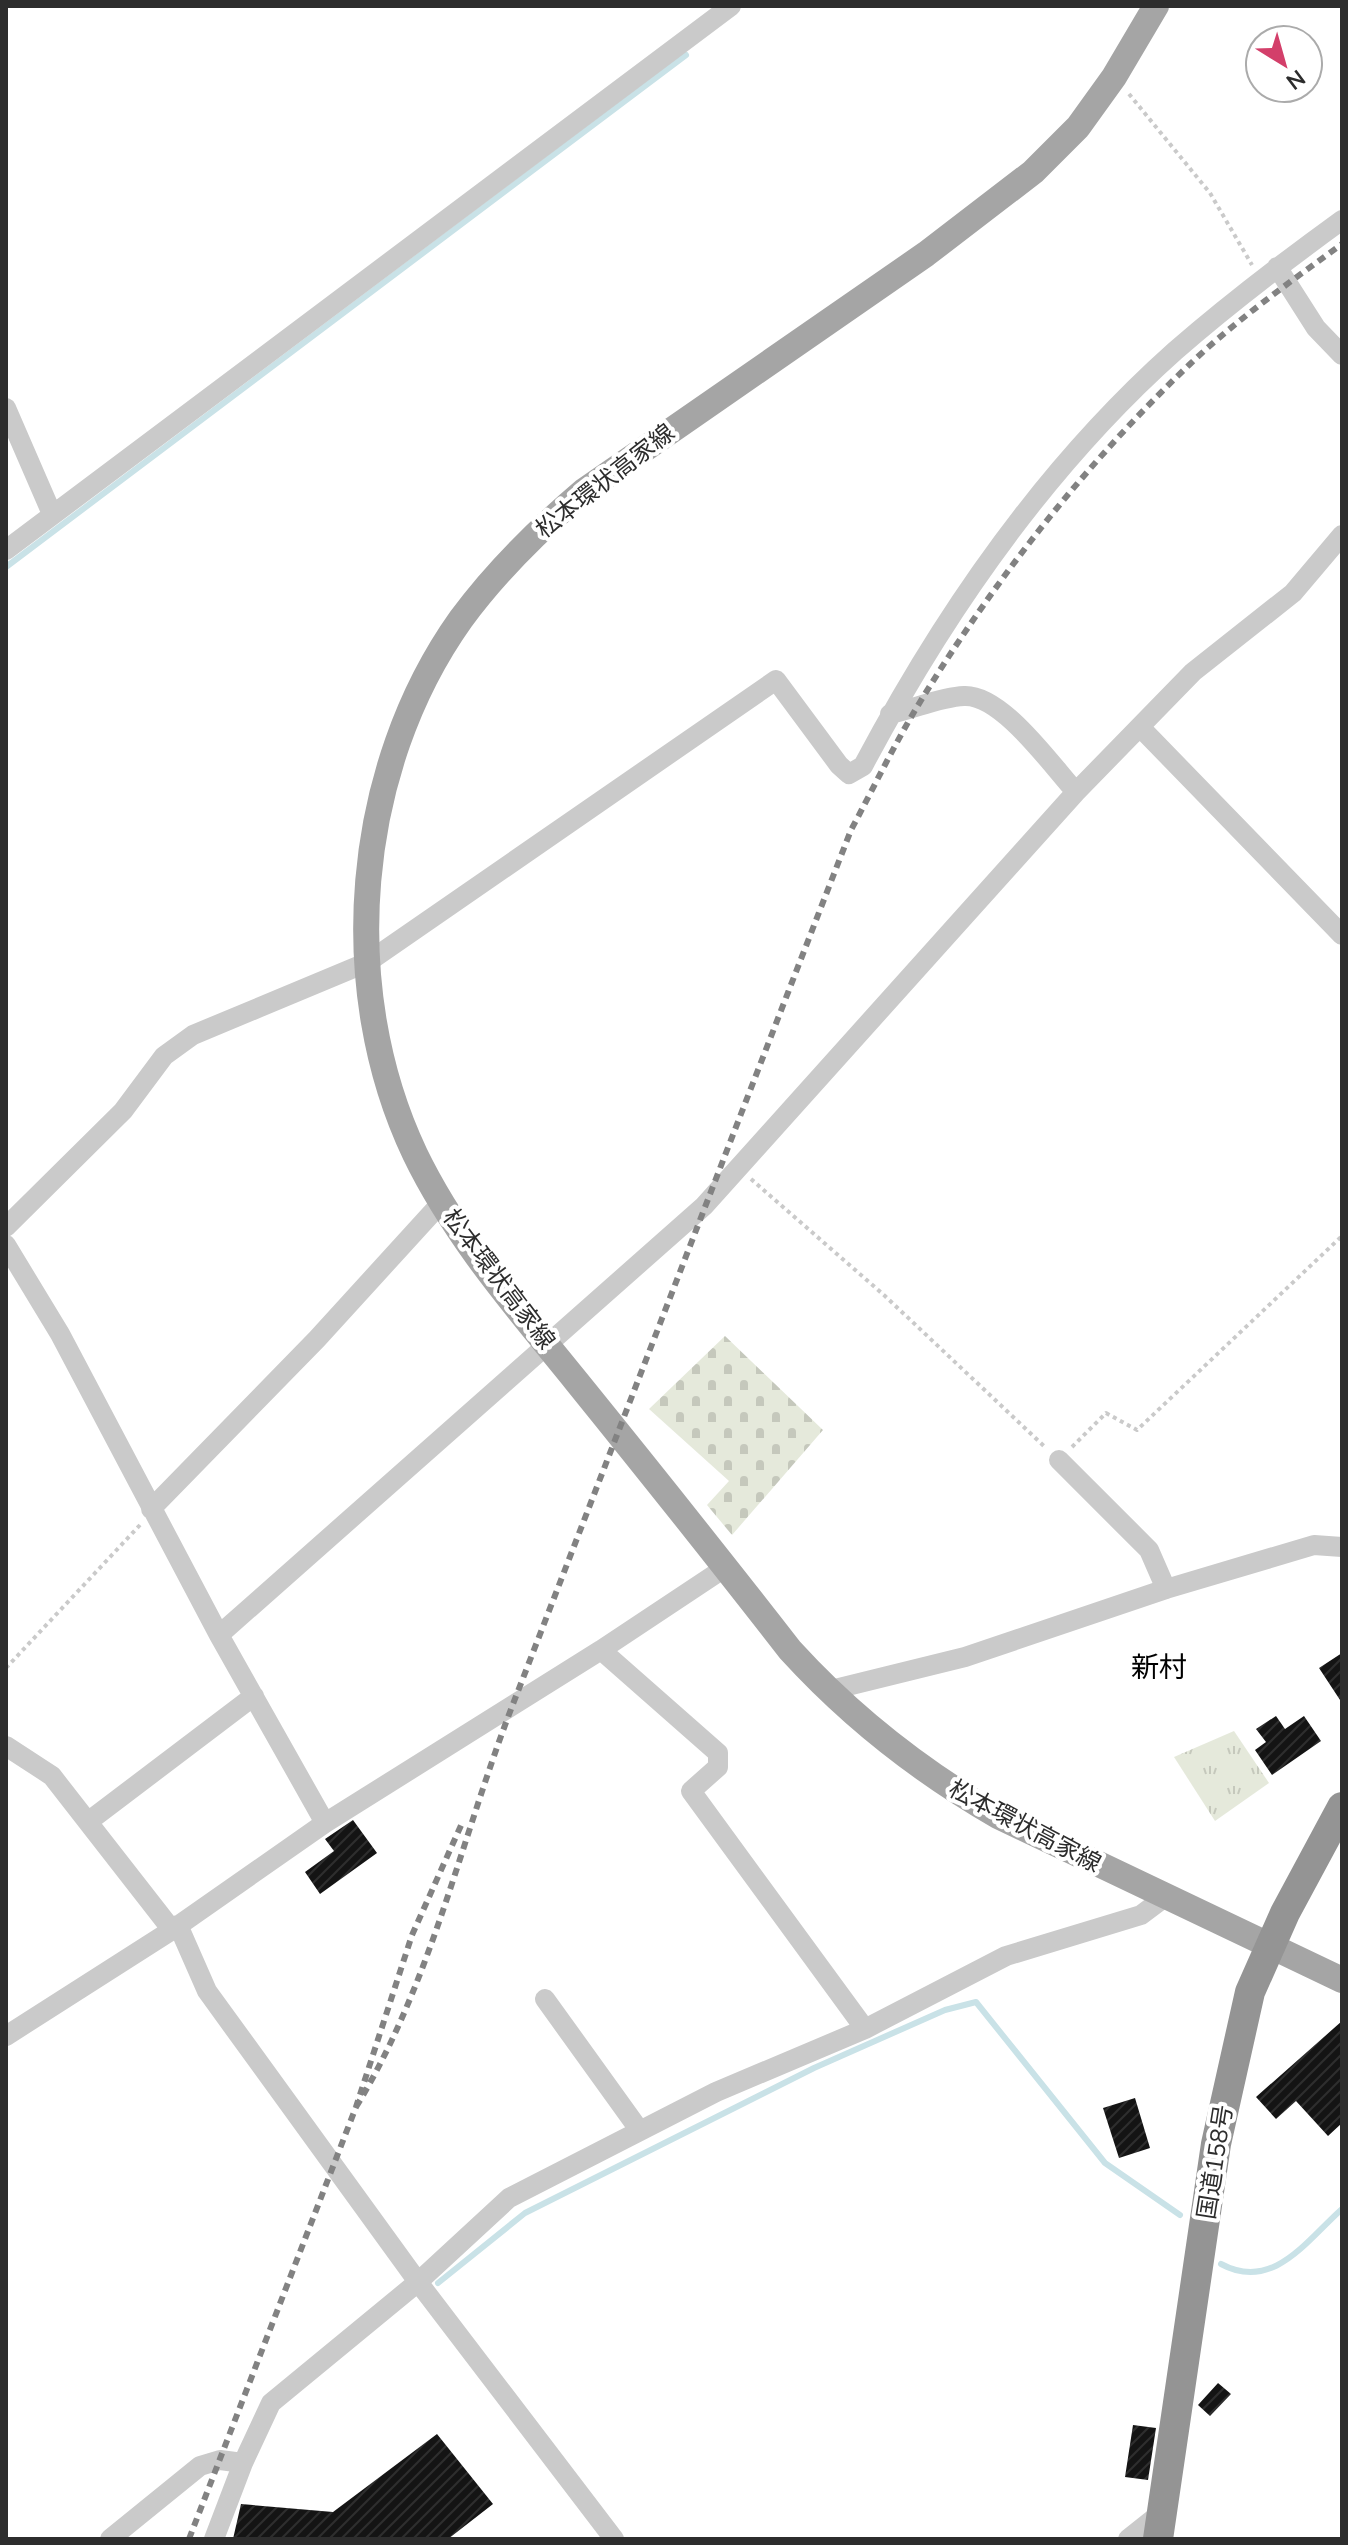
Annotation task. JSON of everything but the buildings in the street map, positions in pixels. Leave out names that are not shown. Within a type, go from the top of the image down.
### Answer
[{"type":"highway","name":"国道158号","points":[[1160,2526],[1216,2144],[1250,1992],[1269,1946],[1342,1807]]},
{"type":"main road","name":"松本環状高家線","points":[[1156,6],[1114,77],[1078,127],[1033,172],[902,271],[584,491],[544,525],[489,583],[460,620],[422,689],[387,786],[369,868],[368,962],[384,1065],[414,1153],[459,1232],[827,1691],[951,1789],[998,1816],[1342,1980]]},
{"type":"street","points":[[6,550],[731,6]]},
{"type":"street","points":[[6,1227],[123,1111],[164,1056],[193,1035],[368,962],[776,680],[849,774],[863,766],[923,656],[1015,525],[1092,436],[1172,353],[1268,273],[1342,220]]},
{"type":"street","points":[[1268,273],[1342,355]]},
{"type":"street","points":[[6,408],[52,514]]},
{"type":"street","points":[[219,1635],[704,1206],[1076,792],[1193,672],[1293,593],[1342,535]]},
{"type":"street","points":[[890,714],[967,695],[982,700],[1009,718],[1076,792]]},
{"type":"street","points":[[1140,727],[1342,935]]},
{"type":"street","points":[[152,1510],[317,1339],[441,1203]]},
{"type":"street","points":[[6,1245],[60,1334],[219,1635],[325,1823]]},
{"type":"street","points":[[1059,1460],[1149,1550],[1166,1589]]},
{"type":"street","points":[[827,1691],[965,1657],[1166,1589],[1314,1545],[1342,1547]]},
{"type":"street","points":[[6,2036],[175,1927],[325,1823],[601,1650],[726,1567]]},
{"type":"street","points":[[601,1650],[718,1753],[718,1767],[691,1791],[865,2029]]},
{"type":"street","points":[[89,1821],[254,1696]]},
{"type":"street","points":[[6,1746],[52,1776],[175,1927],[207,1991],[418,2282],[614,2539]]},
{"type":"street","points":[[214,2539],[243,2463],[271,2403],[418,2282],[509,2198],[716,2092],[865,2029],[1006,1956],[1141,1915],[1165,1897]]},
{"type":"street","points":[[545,1999],[640,2131]]},
{"type":"street","points":[[110,2539],[200,2466],[220,2460],[243,2463]]},
{"type":"street","points":[[1128,2539],[1160,2526]]},
{"type":"path","points":[[1114,77],[1210,193],[1268,273]]},
{"type":"path","points":[[740,1169],[885,1296],[1059,1460],[1106,1413],[1137,1430],[1342,1236]]},
{"type":"path","points":[[6,1668],[152,1510]]},
{"type":"green space","points":[[725,1336],[823,1430],[732,1535],[707,1505],[729,1481],[649,1409]]},
{"type":"green space","points":[[1234,1731],[1269,1783],[1215,1821],[1174,1757]]},
{"type":"waterway","points":[[6,567],[686,55]]},
{"type":"waterway","points":[[438,2283],[525,2213],[814,2068],[945,2010],[976,2002],[1105,2163],[1180,2215]]},
{"type":"waterway","points":[[1221,2264],[1240,2271],[1257,2272],[1273,2267],[1302,2248],[1342,2209]]},
{"type":"railway","points":[[356,2107],[382,2059],[425,1960],[513,1704],[851,830],[891,753],[976,615],[1042,527],[1113,443],[1225,332],[1342,244]]},
{"type":"railway","points":[[189,2539],[356,2107],[412,1935],[463,1821]]},
{"type":"district","name":"新村","points":[[1159,1668]]}]
